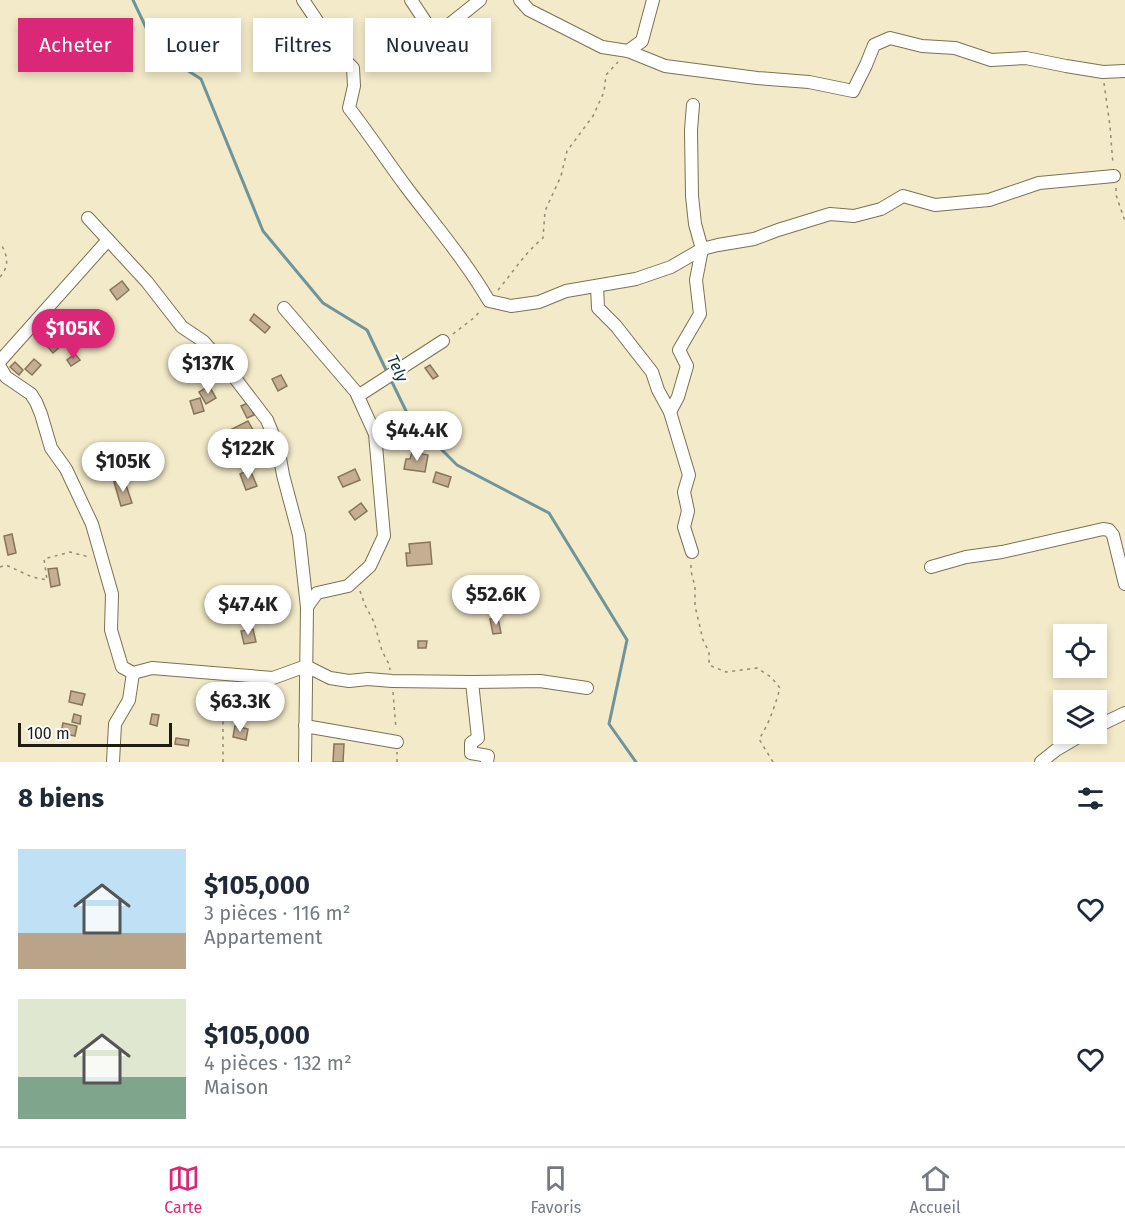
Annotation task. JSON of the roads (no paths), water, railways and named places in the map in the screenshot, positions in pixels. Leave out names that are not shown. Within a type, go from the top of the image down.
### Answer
[{"type":"street","points":[[303,0],[340,56],[352,68],[354,86],[349,108],[474,274],[489,301],[511,306],[539,302],[566,291],[636,279],[671,267],[702,249],[718,244],[754,239],[830,214],[854,216],[881,209],[903,196],[935,205],[989,200],[1039,183],[1114,176]]},
{"type":"street","points":[[411,0],[435,36],[480,0]]},
{"type":"street","points":[[520,0],[529,10],[602,47],[628,51],[665,66],[809,82],[853,91],[874,45],[890,38],[922,46],[955,48],[991,60],[1026,58],[1103,72],[1125,71]]},
{"type":"street","points":[[628,51],[642,40],[649,2]]},
{"type":"street","points":[[670,412],[678,397],[687,366],[679,350],[700,314],[696,280],[702,249],[695,224],[692,196],[693,105]]},
{"type":"street","points":[[88,218],[147,282],[182,327],[203,341],[228,369],[267,420],[278,447],[298,535],[307,607],[305,762]]},
{"type":"street","points":[[0,361],[108,240]]},
{"type":"street","points":[[597,286],[598,308],[616,326],[652,372],[658,390],[670,412],[689,475],[684,492],[688,511],[684,527],[692,552]]},
{"type":"street","points":[[284,308],[356,392],[375,434],[384,536],[370,566],[348,586],[317,593],[307,607]]},
{"type":"street","points":[[358,396],[443,342]]},
{"type":"street","points":[[0,367],[6,377],[31,394],[36,402],[51,448],[66,469],[92,524],[112,594],[111,630],[122,667],[133,673],[152,668],[273,678],[306,666],[330,678],[349,681],[368,679],[540,681],[587,688]]},
{"type":"street","points":[[931,567],[1103,529],[1109,530],[1113,535],[1125,584]]},
{"type":"street","points":[[113,762],[115,724],[129,700],[133,673]]},
{"type":"street","points":[[472,682],[478,738],[471,743],[471,753],[488,756],[487,762]]},
{"type":"street","points":[[1107,722],[1125,713]]},
{"type":"street","points":[[305,726],[397,742]]},
{"type":"street","points":[[1041,762],[1066,744]]},
{"type":"waterway","name":"Tely","points":[[133,0],[157,51],[201,79],[263,231],[323,303],[367,330],[387,372]]},
{"type":"waterway","name":"Tely","points":[[390,378],[409,417],[457,465],[549,513],[627,640],[609,724],[636,762]]}]
